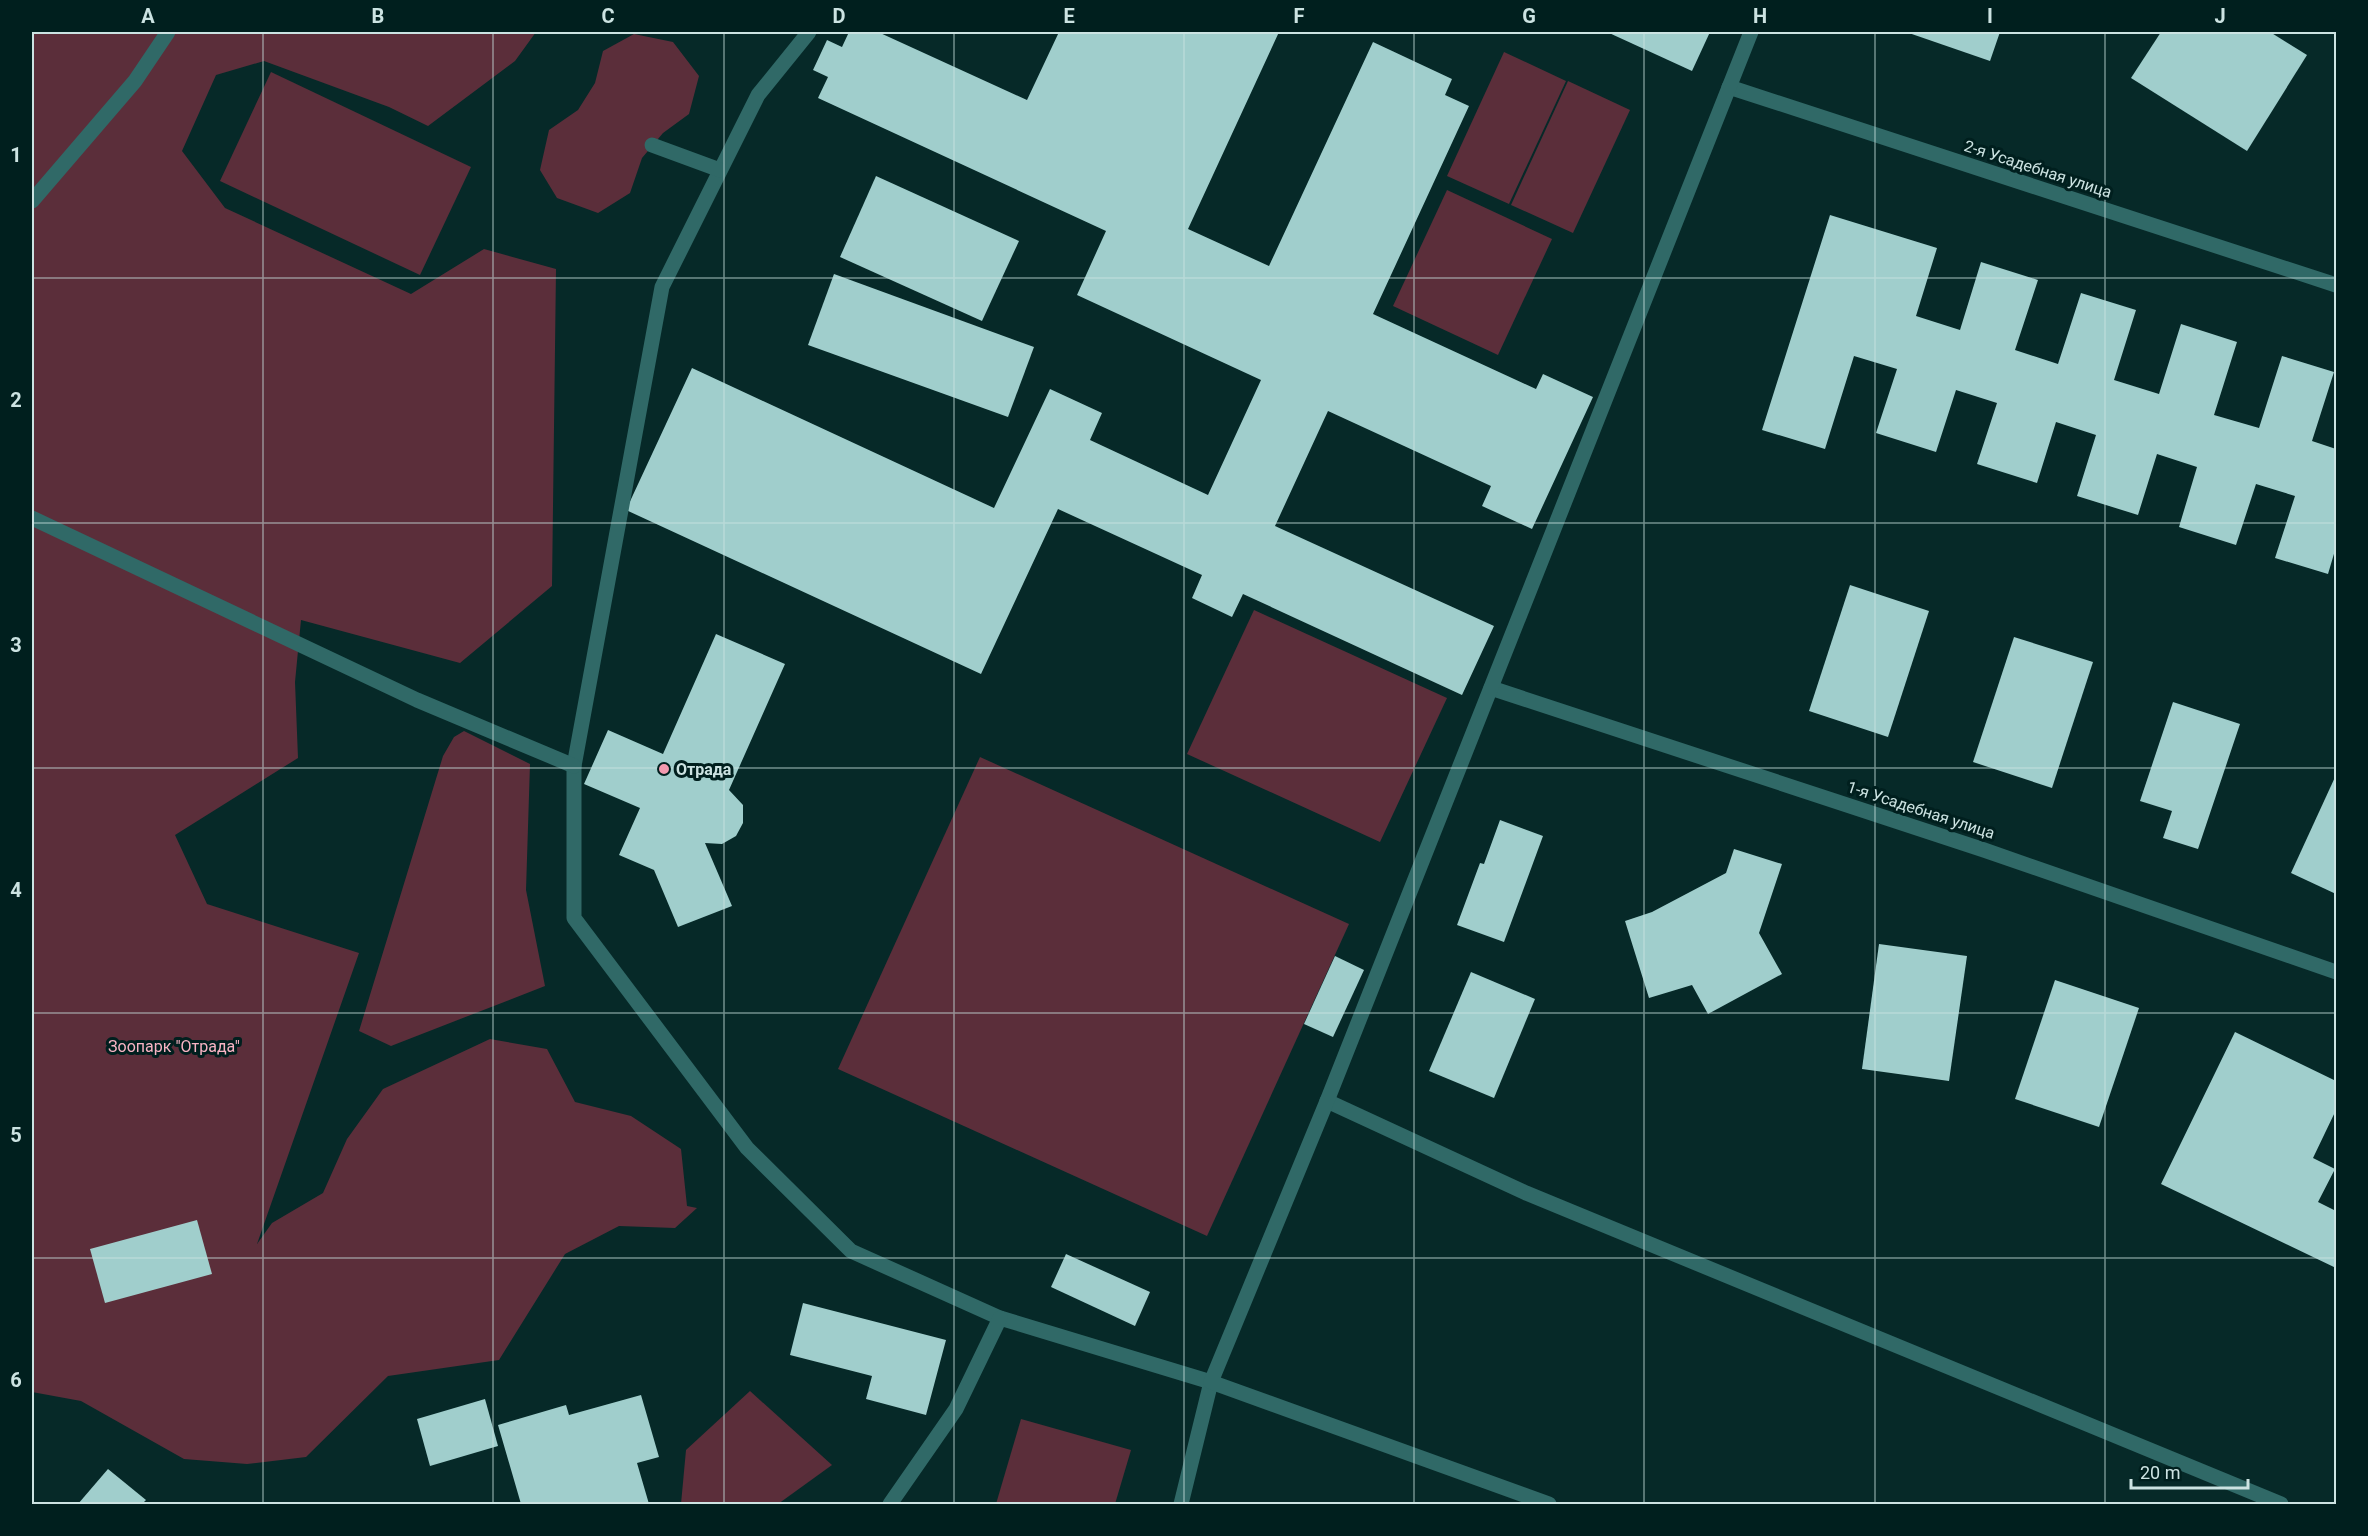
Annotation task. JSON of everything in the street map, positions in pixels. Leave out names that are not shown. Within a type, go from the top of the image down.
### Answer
[{"type":"street","points":[[32,201],[135,81],[168,32]]},
{"type":"street","points":[[809,32],[758,95],[662,287],[574,766],[574,918],[747,1148],[851,1251],[1000,1318],[1211,1382],[1550,1504]]},
{"type":"street","points":[[1181,1504],[1211,1382],[1327,1101],[1752,32]]},
{"type":"street","name":"2-я Усадебная улица","points":[[1729,87],[2337,285]]},
{"type":"street","points":[[652,145],[720,170]]},
{"type":"street","points":[[32,518],[417,699],[574,766]]},
{"type":"street","name":"1-я Усадебная улица","points":[[1491,688],[1984,850],[2337,972]]},
{"type":"street","points":[[1327,1101],[1526,1193],[2281,1504]]},
{"type":"street","points":[[890,1504],[956,1409],[1000,1318]]},
{"type":"green space","name":"Зоопарк \"Отрада\"","points":[[32,32],[536,32],[515,61],[428,126],[389,107],[264,61],[216,75],[182,151],[225,208],[411,294],[484,249],[556,269],[552,586],[460,663],[301,620],[295,682],[298,758],[175,835],[207,904],[359,953],[257,1244],[272,1223],[323,1193],[347,1139],[383,1089],[490,1039],[547,1049],[575,1102],[631,1116],[681,1149],[687,1206],[697,1208],[675,1228],[619,1226],[565,1254],[499,1360],[388,1376],[306,1457],[247,1464],[184,1459],[81,1401],[32,1392]]},
{"type":"green space","points":[[634,34],[673,42],[699,76],[689,114],[663,133],[642,158],[630,193],[598,213],[557,198],[540,170],[549,130],[578,110],[595,83],[603,51]]},
{"type":"green space","points":[[1504,52],[1566,81],[1509,204],[1447,176]]},
{"type":"green space","points":[[271,72],[471,167],[420,275],[220,181]]},
{"type":"green space","points":[[1568,81],[1630,110],[1573,233],[1511,205]]},
{"type":"green space","points":[[1447,190],[1552,239],[1498,355],[1393,306]]},
{"type":"green space","points":[[1254,610],[1447,698],[1380,842],[1187,754]]},
{"type":"green space","points":[[464,731],[530,764],[526,890],[545,986],[391,1046],[359,1031],[443,756],[454,737]]},
{"type":"green space","points":[[980,757],[1349,924],[1207,1236],[838,1069]]},
{"type":"green space","points":[[750,1391],[832,1465],[778,1504],[681,1504],[686,1450]]},
{"type":"green space","points":[[1021,1419],[1131,1450],[1115,1504],[996,1504]]},
{"type":"building","points":[[849,32],[878,32],[1027,100],[1059,32],[1279,32],[1188,229],[1269,266],[1373,42],[1452,79],[1445,95],[1469,106],[1373,314],[1536,389],[1543,374],[1593,397],[1532,529],[1482,506],[1491,486],[1328,411],[1275,526],[1494,626],[1462,695],[1243,594],[1232,617],[1192,598],[1202,575],[1058,509],[981,674],[626,510],[692,368],[994,508],[1050,389],[1102,413],[1090,440],[1208,495],[1261,380],[1077,295],[1106,231],[818,98],[828,77],[813,70],[827,40],[842,47]]},
{"type":"building","points":[[1607,32],[1710,32],[1692,71]]},
{"type":"building","points":[[1906,32],[2000,32],[1990,61]]},
{"type":"building","points":[[2161,32],[2270,32],[2307,55],[2247,151],[2131,78]]},
{"type":"building","points":[[876,176],[1019,241],[982,321],[840,257]]},
{"type":"building","points":[[1830,215],[1937,248],[1916,316],[1960,330],[1981,262],[2038,280],[2015,350],[2058,364],[2081,293],[2136,310],[2114,380],[2159,394],[2181,324],[2237,342],[2214,415],[2259,428],[2282,356],[2334,372],[2312,441],[2336,449],[2336,547],[2328,574],[2275,558],[2295,496],[2256,484],[2236,545],[2179,527],[2197,467],[2157,454],[2138,515],[2077,496],[2096,435],[2056,422],[2037,483],[1977,464],[1997,403],[1956,390],[1936,452],[1876,433],[1897,369],[1854,356],[1825,449],[1762,430]]},
{"type":"building","points":[[834,274],[1034,347],[1008,417],[808,345]]},
{"type":"building","points":[[1850,585],[1929,611],[1888,737],[1809,711]]},
{"type":"building","name":"Отрада","points":[[716,634],[785,664],[729,790],[743,805],[743,823],[736,836],[722,844],[705,843],[732,906],[678,927],[654,870],[619,855],[640,808],[584,784],[608,730],[663,754]]},
{"type":"building","points":[[2014,637],[2093,662],[2052,788],[1973,762]]},
{"type":"building","points":[[2173,702],[2240,724],[2198,849],[2163,838],[2172,811],[2140,801]]},
{"type":"building","points":[[2336,775],[2336,894],[2291,873]]},
{"type":"building","points":[[1500,820],[1543,836],[1504,942],[1457,925],[1480,863],[1484,864]]},
{"type":"building","points":[[1734,849],[1782,864],[1759,933],[1782,974],[1708,1014],[1692,985],[1649,998],[1625,921],[1652,912],[1726,873]]},
{"type":"building","points":[[1879,944],[1967,956],[1949,1081],[1862,1069]]},
{"type":"building","points":[[1335,956],[1364,970],[1333,1037],[1304,1024]]},
{"type":"building","points":[[1471,972],[1535,999],[1494,1098],[1429,1071]]},
{"type":"building","points":[[2055,980],[2139,1008],[2099,1127],[2015,1099]]},
{"type":"building","points":[[2235,1032],[2336,1081],[2336,1110],[2313,1158],[2335,1169],[2318,1202],[2336,1211],[2336,1268],[2161,1184]]},
{"type":"building","points":[[197,1220],[212,1274],[105,1303],[90,1249]]},
{"type":"building","points":[[1066,1254],[1150,1292],[1135,1326],[1051,1287]]},
{"type":"building","points":[[803,1303],[946,1340],[926,1415],[866,1399],[872,1376],[790,1355]]},
{"type":"building","points":[[641,1395],[659,1457],[637,1463],[649,1504],[521,1504],[498,1425],[566,1405],[569,1415]]},
{"type":"building","points":[[485,1399],[498,1446],[430,1466],[417,1419]]},
{"type":"building","points":[[108,1469],[146,1500],[142,1504],[78,1504]]},
{"type":"place","name":"Отрада","points":[[664,769]]}]
